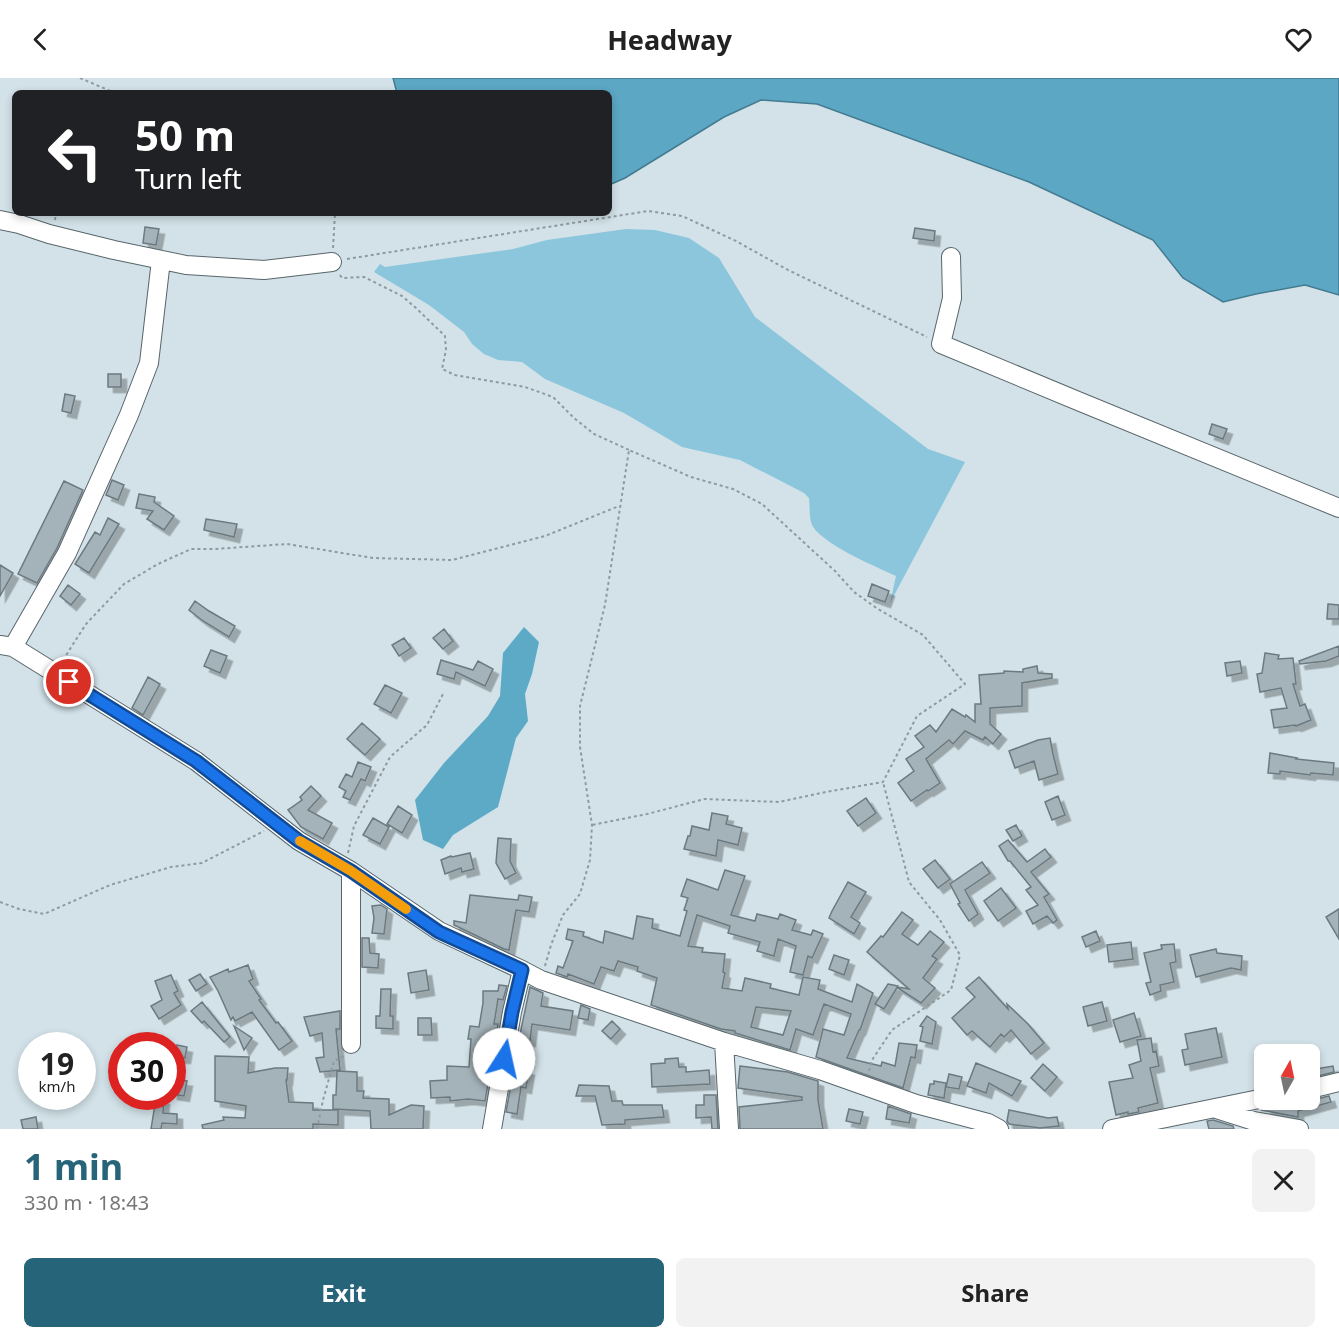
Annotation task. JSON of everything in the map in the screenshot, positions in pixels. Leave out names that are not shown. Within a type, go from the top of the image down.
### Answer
[{"type":"street","points":[[0,220],[114,250],[186,265],[264,270],[332,262]]},
{"type":"street","points":[[951,257],[952,298],[941,344],[1339,508]]},
{"type":"street","points":[[161,260],[149,363],[129,415],[67,553],[7,646],[196,761],[299,841],[348,869],[439,932],[541,981],[916,1104],[988,1123],[999,1129]]},
{"type":"street","points":[[348,869],[351,1044]]},
{"type":"street","points":[[492,1129],[512,1012],[522,970]]},
{"type":"street","points":[[724,1042],[729,1129]]},
{"type":"street","points":[[1320,1087],[1339,1082]]},
{"type":"street","points":[[1112,1129],[1254,1100]]},
{"type":"street","points":[[1215,1108],[1254,1121],[1299,1129]]},
{"type":"path","points":[[80,78],[108,90]]},
{"type":"path","points":[[332,262],[648,211],[682,216],[941,344]]},
{"type":"path","points":[[335,216],[332,262],[342,278],[364,277],[402,297],[416,308],[445,336],[446,350],[442,369],[455,375],[525,387],[553,397],[594,434],[691,477],[733,489],[762,504],[854,592],[923,635],[965,684],[917,716],[883,782],[909,882],[940,920],[960,955],[951,990],[892,1030],[872,1060],[866,1087]]},
{"type":"path","points":[[541,981],[551,945],[563,915],[580,894],[590,860],[592,825],[580,747],[580,706],[605,605],[629,450]]},
{"type":"path","points":[[53,672],[86,624],[124,584],[158,564],[191,549],[287,544],[372,558],[452,560],[545,536],[619,506]]},
{"type":"path","points":[[348,869],[348,850],[354,826],[390,757],[427,725],[443,694]]},
{"type":"path","points":[[592,825],[705,799],[779,802],[883,782]]},
{"type":"path","points":[[0,902],[44,914],[110,885],[171,867],[202,863],[277,824]]},
{"type":"path","points":[[317,1129],[334,1061],[346,1055],[351,1044]]},
{"type":"shaded area","points":[[393,78],[1339,78],[1339,295],[1305,285],[1223,302],[1183,278],[1153,240],[1029,182],[817,104],[761,100],[724,117],[612,184],[612,90],[396,90]]},
{"type":"shaded area","points":[[626,229],[655,230],[689,238],[719,258],[755,317],[928,449],[965,462],[890,603],[896,576],[835,546],[815,530],[811,522],[809,498],[804,493],[740,460],[682,447],[624,413],[545,379],[522,362],[498,360],[484,354],[472,344],[464,332],[429,305],[374,272],[380,264],[385,267],[513,249],[547,240]]},
{"type":"shaded area","points":[[524,627],[539,642],[525,694],[528,721],[516,738],[498,807],[453,835],[443,849],[423,840],[415,800],[444,763],[488,716],[500,696],[503,653]]},
{"type":"building","points":[[145,227],[159,229],[156,245],[143,243]]},
{"type":"building","points":[[915,228],[935,231],[934,241],[913,238]]},
{"type":"building","points":[[108,374],[121,374],[121,387],[108,387]]},
{"type":"building","points":[[65,394],[75,396],[71,413],[62,411]]},
{"type":"building","points":[[1212,424],[1227,429],[1223,439],[1209,434]]},
{"type":"building","points":[[112,480],[124,485],[118,500],[106,495]]},
{"type":"building","points":[[64,481],[83,490],[57,548],[37,583],[18,574]]},
{"type":"building","points":[[139,494],[155,497],[154,502],[174,516],[164,530],[147,519],[153,511],[136,508]]},
{"type":"building","points":[[108,518],[119,524],[89,573],[75,564],[95,532],[100,535]]},
{"type":"building","points":[[206,519],[237,524],[234,537],[204,530]]},
{"type":"building","points":[[0,565],[13,573],[0,596]]},
{"type":"building","points":[[872,584],[889,591],[885,602],[868,596]]},
{"type":"building","points":[[68,585],[80,594],[71,605],[60,596]]},
{"type":"building","points":[[195,601],[235,626],[229,637],[189,610]]},
{"type":"building","points":[[1328,604],[1339,605],[1339,619],[1327,619]]},
{"type":"building","points":[[444,629],[453,641],[443,649],[433,638]]},
{"type":"building","points":[[404,638],[411,648],[399,656],[392,645]]},
{"type":"building","points":[[1339,646],[1339,656],[1326,661],[1300,664],[1299,661]]},
{"type":"building","points":[[211,650],[227,656],[220,673],[204,666]]},
{"type":"building","points":[[1265,653],[1279,655],[1278,659],[1293,658],[1296,684],[1293,684],[1300,706],[1305,704],[1311,720],[1296,726],[1274,728],[1271,710],[1287,708],[1281,688],[1260,692],[1257,674],[1262,673]]},
{"type":"building","points":[[441,660],[473,670],[478,661],[493,669],[485,686],[456,672],[454,679],[437,674]]},
{"type":"building","points":[[1240,661],[1242,673],[1227,676],[1225,663]]},
{"type":"building","points":[[1037,666],[1038,673],[1052,674],[1052,678],[1022,683],[1022,706],[990,708],[990,724],[1001,734],[993,744],[985,737],[983,740],[965,731],[953,744],[949,740],[926,759],[940,783],[911,801],[898,783],[914,771],[906,759],[924,747],[915,736],[930,725],[936,732],[952,709],[975,722],[975,704],[981,704],[979,675],[1004,673],[1004,671],[1023,672],[1023,669]]},
{"type":"building","points":[[148,677],[160,684],[143,715],[132,708]]},
{"type":"building","points":[[385,685],[402,693],[391,713],[374,704]]},
{"type":"building","points":[[362,723],[380,739],[365,755],[347,739]]},
{"type":"building","points":[[1050,738],[1058,774],[1039,780],[1034,761],[1015,768],[1009,751]]},
{"type":"building","points":[[1270,753],[1296,759],[1334,763],[1333,775],[1280,771],[1280,774],[1268,773]]},
{"type":"building","points":[[358,762],[371,767],[365,781],[361,779],[350,800],[343,797],[346,791],[339,787],[346,774],[352,777]]},
{"type":"building","points":[[311,786],[321,796],[308,810],[332,823],[323,839],[301,827],[288,810],[302,800],[300,797]]},
{"type":"building","points":[[1058,796],[1065,815],[1052,820],[1045,802]]},
{"type":"building","points":[[866,798],[876,813],[858,826],[847,811]]},
{"type":"building","points":[[398,806],[412,815],[402,833],[387,824]]},
{"type":"building","points":[[712,813],[728,816],[726,824],[742,828],[738,845],[718,840],[716,856],[684,849],[692,826],[709,830]]},
{"type":"building","points":[[373,818],[389,827],[380,844],[363,835]]},
{"type":"building","points":[[1016,825],[1022,836],[1013,841],[1006,830]]},
{"type":"building","points":[[498,838],[511,839],[510,861],[516,873],[505,879],[496,863]]},
{"type":"building","points":[[1008,840],[1027,862],[1045,849],[1051,857],[1031,872],[1049,894],[1044,897],[1057,920],[1053,923],[1047,916],[1033,924],[1026,911],[1038,905],[1026,890],[1031,887],[1008,861],[999,846]]},
{"type":"building","points":[[470,853],[474,869],[462,872],[461,868],[445,874],[441,860]]},
{"type":"building","points":[[935,860],[950,879],[938,888],[923,869]]},
{"type":"building","points":[[982,862],[990,873],[965,890],[978,914],[969,921],[958,904],[960,903],[950,884]]},
{"type":"building","points":[[725,870],[745,876],[731,915],[755,921],[757,914],[778,919],[780,914],[796,920],[792,930],[811,935],[813,930],[823,934],[812,958],[808,956],[803,975],[790,972],[796,946],[778,939],[774,956],[757,951],[760,942],[728,933],[730,926],[697,915],[688,946],[703,948],[702,952],[725,954],[722,988],[742,991],[745,978],[771,984],[770,988],[799,995],[803,977],[820,980],[818,989],[852,1002],[857,984],[873,993],[847,1058],[881,1066],[882,1062],[895,1066],[899,1043],[917,1045],[915,1058],[911,1057],[903,1088],[816,1057],[823,1029],[844,1035],[851,1014],[824,1004],[813,1035],[796,1029],[790,1050],[651,1005],[657,978],[637,971],[638,967],[618,961],[614,971],[601,967],[594,984],[568,974],[567,977],[556,973],[558,966],[563,968],[573,941],[566,939],[568,929],[584,932],[583,936],[603,943],[605,931],[633,939],[637,916],[653,919],[652,928],[680,936],[687,911],[684,910],[688,898],[681,896],[687,879],[718,890]],"holes":[[[756,1007],[791,1011],[783,1035],[751,1027]]]},
{"type":"building","points":[[848,882],[866,892],[851,917],[860,923],[854,934],[829,918]]},
{"type":"building","points":[[1001,888],[1016,908],[998,921],[984,901]]},
{"type":"building","points":[[470,895],[518,900],[519,895],[532,897],[529,912],[516,910],[509,950],[454,925],[454,921],[466,923]]},
{"type":"building","points":[[381,905],[387,909],[384,934],[372,933],[374,918],[372,906]]},
{"type":"building","points":[[1339,909],[1339,939],[1326,917]]},
{"type":"building","points":[[902,912],[913,920],[902,934],[918,945],[930,931],[944,942],[932,956],[937,959],[923,978],[935,988],[921,1003],[898,988],[909,989],[867,952],[881,936],[883,937]]},
{"type":"building","points":[[1096,931],[1100,941],[1086,947],[1082,937]]},
{"type":"building","points":[[362,938],[369,938],[370,953],[379,954],[378,968],[362,967]]},
{"type":"building","points":[[1131,942],[1133,959],[1109,962],[1107,945]]},
{"type":"building","points":[[1174,944],[1176,962],[1170,963],[1174,982],[1160,985],[1161,991],[1150,995],[1146,983],[1151,982],[1144,953],[1162,949],[1161,945]]},
{"type":"building","points":[[1216,949],[1217,953],[1242,956],[1241,970],[1231,968],[1196,977],[1190,955]]},
{"type":"building","points":[[834,955],[849,960],[844,975],[829,969]]},
{"type":"building","points":[[248,965],[253,979],[249,981],[261,999],[259,1000],[292,1041],[279,1050],[252,1012],[235,1021],[233,1017],[231,1020],[210,977],[228,969],[229,972]]},
{"type":"building","points":[[426,970],[429,990],[411,993],[408,973]]},
{"type":"building","points":[[200,974],[207,984],[196,991],[189,980]]},
{"type":"building","points":[[171,975],[178,991],[174,993],[181,1005],[159,1019],[151,1006],[162,1000],[155,981]]},
{"type":"building","points":[[979,977],[1008,1009],[1007,1004],[1028,1024],[1044,1043],[1031,1054],[1011,1030],[1004,1037],[1001,1034],[990,1047],[972,1031],[967,1035],[952,1018],[975,997],[966,988]]},
{"type":"building","points":[[888,984],[898,986],[884,1009],[875,1004]]},
{"type":"building","points":[[499,985],[507,986],[503,1000],[498,999],[494,1024],[498,1024],[485,1101],[468,1099],[450,1101],[450,1097],[431,1098],[430,1081],[447,1080],[447,1066],[469,1067],[470,1026],[479,1027],[483,991],[498,991]]},
{"type":"building","points":[[530,987],[543,993],[541,1006],[573,1011],[570,1030],[532,1024],[530,1041],[519,1039]]},
{"type":"building","points":[[381,989],[391,989],[390,1016],[393,1016],[393,1029],[376,1028],[376,1016],[380,1016]]},
{"type":"building","points":[[202,1002],[230,1037],[224,1042],[191,1011]]},
{"type":"building","points":[[1102,1002],[1107,1021],[1088,1026],[1083,1007]]},
{"type":"building","points":[[581,1005],[590,1009],[588,1020],[578,1018]]},
{"type":"building","points":[[340,1011],[340,1029],[336,1029],[340,1070],[320,1072],[316,1058],[324,1057],[322,1033],[310,1036],[304,1017]]},
{"type":"building","points":[[1134,1013],[1141,1036],[1120,1042],[1113,1020]]},
{"type":"building","points":[[927,1016],[936,1022],[932,1044],[920,1041],[923,1027],[920,1026]]},
{"type":"building","points":[[418,1018],[431,1018],[432,1035],[418,1035]]},
{"type":"building","points":[[612,1021],[620,1029],[611,1039],[602,1031]]},
{"type":"building","points":[[234,1026],[252,1038],[244,1050]]},
{"type":"building","points":[[1216,1028],[1222,1057],[1185,1065],[1182,1050],[1188,1049],[1185,1034]]},
{"type":"building","points":[[1151,1038],[1153,1052],[1156,1051],[1159,1066],[1150,1068],[1158,1103],[1138,1108],[1139,1112],[1116,1115],[1109,1082],[1133,1078],[1129,1065],[1141,1061],[1137,1040]]},
{"type":"building","points":[[215,1056],[249,1057],[248,1073],[288,1068],[286,1080],[289,1102],[313,1103],[313,1110],[338,1110],[338,1125],[313,1124],[313,1129],[203,1129],[202,1125],[224,1120],[223,1117],[245,1118],[246,1106],[215,1101]]},
{"type":"building","points":[[678,1058],[679,1067],[686,1067],[686,1072],[709,1070],[710,1084],[652,1087],[651,1064],[665,1063],[665,1059]]},
{"type":"building","points":[[976,1063],[1021,1081],[1012,1096],[989,1083],[986,1093],[967,1086]]},
{"type":"building","points":[[1043,1064],[1057,1077],[1045,1091],[1031,1078]]},
{"type":"building","points":[[740,1066],[788,1072],[818,1081],[818,1100],[823,1129],[740,1129],[739,1107],[802,1100],[802,1097],[738,1088]]},
{"type":"building","points":[[1333,1066],[1334,1072],[1320,1076],[1320,1068]]},
{"type":"building","points":[[514,1068],[529,1070],[526,1088],[521,1087],[517,1114],[506,1112]]},
{"type":"building","points":[[337,1071],[357,1072],[357,1091],[364,1091],[363,1098],[389,1099],[389,1115],[411,1105],[424,1106],[423,1129],[371,1129],[370,1111],[333,1109]]},
{"type":"building","points":[[949,1074],[962,1077],[959,1089],[946,1087]]},
{"type":"building","points":[[934,1081],[946,1083],[944,1098],[928,1095],[930,1084],[934,1084]]},
{"type":"building","points":[[579,1085],[609,1086],[612,1101],[622,1101],[623,1105],[662,1105],[664,1117],[625,1120],[625,1124],[602,1125],[595,1096],[576,1096]]},
{"type":"building","points":[[704,1095],[716,1095],[718,1129],[712,1129],[711,1117],[696,1118],[696,1105],[704,1105]]},
{"type":"building","points":[[1329,1096],[1331,1102],[1320,1105],[1320,1098]]},
{"type":"building","points":[[888,1106],[911,1114],[909,1123],[886,1119]]},
{"type":"building","points":[[849,1109],[863,1112],[860,1124],[846,1121]]},
{"type":"building","points":[[154,1110],[177,1114],[177,1124],[162,1123],[161,1129],[151,1129]]},
{"type":"building","points":[[1009,1110],[1048,1118],[1057,1117],[1059,1126],[1040,1128],[1009,1124],[1007,1121]]},
{"type":"building","points":[[1261,1110],[1302,1110],[1298,1111],[1298,1117]]},
{"type":"building","points":[[36,1117],[38,1129],[23,1129],[21,1120]]},
{"type":"building","points":[[1213,1120],[1233,1126],[1234,1129],[1209,1129],[1207,1121]]},
{"type":"slow traffic","points":[[300,841],[351,871],[406,909]]},
{"type":"route","points":[[69,682],[196,761],[299,841],[351,871],[439,932],[522,970],[504,1059]]}]
